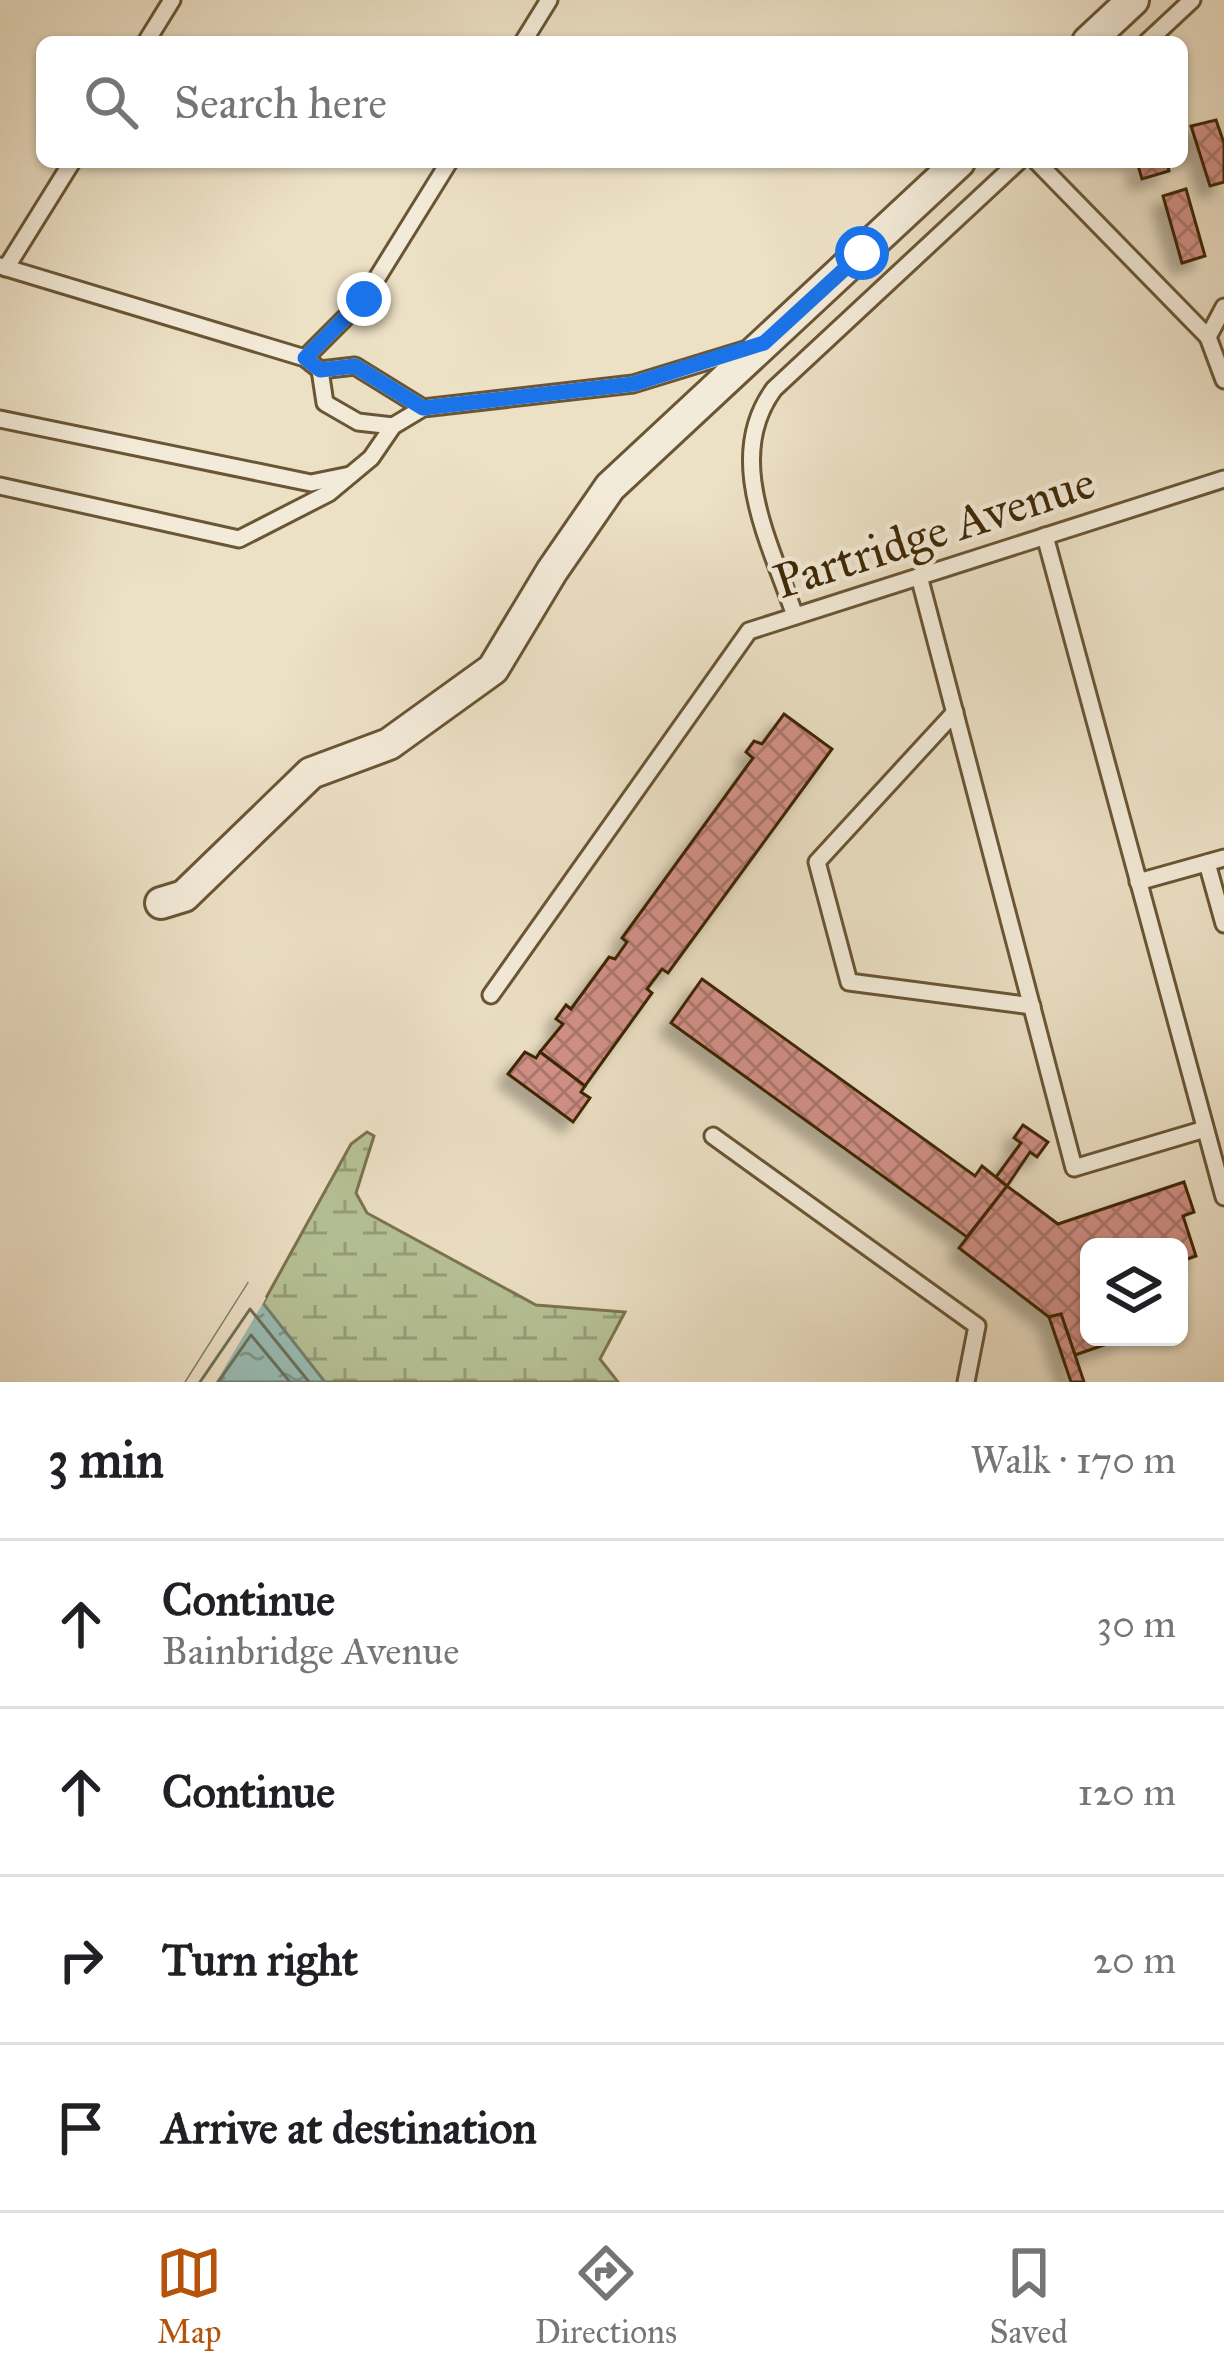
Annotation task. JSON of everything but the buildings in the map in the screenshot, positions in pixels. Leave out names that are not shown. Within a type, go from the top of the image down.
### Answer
[{"type":"street","points":[[1094,36],[1133,0]]},
{"type":"street","points":[[161,903],[184,896],[310,773],[389,744],[493,669],[610,487],[953,168]]},
{"type":"lane","points":[[150,36],[172,0]]},
{"type":"lane","points":[[527,36],[549,0]]},
{"type":"lane","points":[[1153,36],[1192,0]]},
{"type":"lane","points":[[68,168],[3,267],[305,358],[320,370],[325,403],[358,422],[393,426]]},
{"type":"lane","points":[[305,358],[364,299],[445,168]]},
{"type":"lane","points":[[795,616],[754,497],[748,456],[760,408],[774,388],[1012,168]]},
{"type":"lane","points":[[1043,168],[1208,337],[1224,380]]},
{"type":"lane","points":[[1208,337],[1224,308]]},
{"type":"lane","points":[[0,486],[239,539],[329,493],[371,458],[393,426],[423,408],[633,384],[764,343]]},
{"type":"lane","points":[[320,370],[355,366],[423,408]]},
{"type":"lane","points":[[0,418],[311,483],[353,474]]},
{"type":"lane","name":"Partridge Avenue","points":[[491,995],[749,631],[1224,479]]},
{"type":"lane","points":[[1045,536],[1224,1197]]},
{"type":"lane","points":[[919,576],[1074,1168],[1205,1129]]},
{"type":"lane","points":[[955,712],[817,862],[849,982],[1031,1006]]},
{"type":"lane","points":[[1138,882],[1224,858]]},
{"type":"lane","points":[[1207,863],[1224,924]]},
{"type":"lane","points":[[713,1136],[977,1326],[966,1382]]},
{"type":"green space","points":[[367,1132],[374,1136],[356,1193],[367,1213],[536,1305],[625,1312],[600,1359],[618,1382],[277,1382],[245,1336],[351,1144]]},
{"type":"water","points":[[248,1284],[325,1382],[186,1382]]},
{"type":"pier","points":[[251,1279],[266,1298],[216,1382],[186,1382]]},
{"type":"route","points":[[364,299],[305,358],[320,370],[355,366],[423,408],[633,384],[764,343],[862,253]]}]
